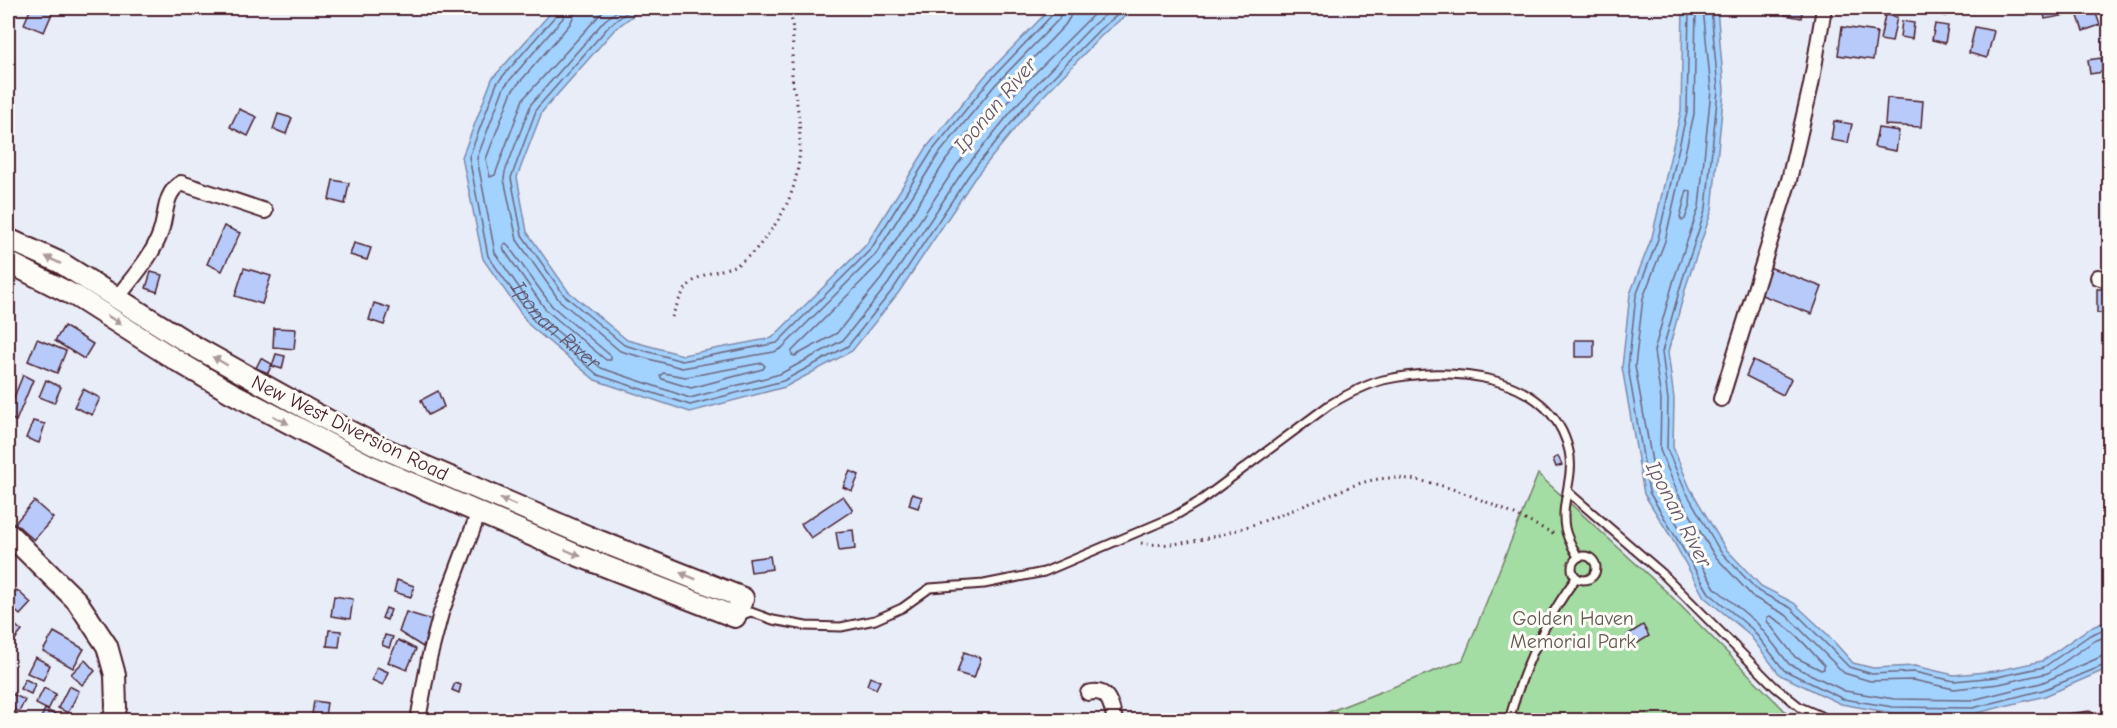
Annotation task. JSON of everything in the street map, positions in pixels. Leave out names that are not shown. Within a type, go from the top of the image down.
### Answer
[{"type":"street","points":[[1721,399],[1789,180],[1811,86],[1824,8]]},
{"type":"street","points":[[117,298],[153,249],[160,234],[169,196],[181,183],[265,211]]},
{"type":"street","name":"New West Diversion Road","points":[[8,239],[61,263],[230,368],[378,446],[587,536],[743,609]]},
{"type":"street","name":"New West Diversion Road","points":[[8,262],[51,282],[179,362],[304,432],[369,465],[579,556],[743,609]]},
{"type":"street","points":[[418,720],[429,659],[441,613],[479,512]]},
{"type":"street","points":[[8,533],[76,601],[107,646],[115,675],[114,720]]},
{"type":"street","points":[[1088,693],[1095,691],[1107,695],[1115,720]]},
{"type":"lane","points":[[743,609],[773,620],[806,626],[841,627],[875,620],[902,608],[930,588],[984,584],[1044,572],[1173,517],[1200,501],[1329,405],[1351,392],[1381,380],[1420,373],[1459,373],[1491,379],[1526,394],[1544,408],[1561,429],[1569,450],[1572,473],[1564,512],[1565,528],[1578,557]]},
{"type":"lane","points":[[1568,492],[1663,574],[1774,687],[1800,707],[1830,720]]},
{"type":"lane","points":[[1578,557],[1590,558],[1596,568],[1594,575],[1587,580],[1576,578],[1572,563],[1578,557]]},
{"type":"lane","points":[[1509,720],[1530,656],[1547,623],[1576,578]]},
{"type":"lane","points":[[2057,720],[2089,716]]},
{"type":"path","points":[[672,317],[689,285],[702,276],[737,265],[753,252],[781,218],[792,195],[798,170],[800,141],[798,112],[792,86],[791,64],[794,40],[789,8]]},
{"type":"path","points":[[1123,540],[1173,545],[1213,536],[1263,521],[1355,483],[1389,478],[1416,480],[1453,490],[1569,540]]},
{"type":"green space","name":"Golden Haven Memorial Park","points":[[1538,474],[1668,593],[1794,720],[1311,720],[1463,660]]},
{"type":"water","name":"Iponan River","points":[[555,8],[643,8],[615,29],[542,112],[517,177],[527,232],[568,291],[627,340],[683,355],[772,338],[866,245],[927,147],[985,76],[1051,8],[1135,8],[1104,33],[1030,110],[974,179],[899,292],[852,351],[785,387],[690,412],[595,380],[529,325],[483,259],[462,157],[492,79]]},
{"type":"water","name":"Iponan River","points":[[1683,8],[1717,8],[1724,90],[1712,210],[1687,283],[1668,352],[1674,399],[1673,447],[1690,488],[1725,548],[1761,586],[1794,603],[1853,663],[1873,668],[1915,666],[1954,675],[1996,671],[2042,661],[2088,629],[2109,620],[2109,668],[2045,696],[1973,714],[1892,713],[1841,704],[1780,675],[1748,633],[1704,597],[1644,494],[1622,367],[1630,294],[1652,237],[1681,111]]},
{"type":"building","points":[[31,8],[53,11],[44,32],[24,24]]},
{"type":"building","points":[[1786,8],[1803,8],[1801,18],[1785,15]]},
{"type":"building","points":[[1929,8],[1948,8],[1946,16],[1928,12]]},
{"type":"building","points":[[2043,8],[2065,8],[2067,15],[2045,19]]},
{"type":"building","points":[[2094,8],[2100,25],[2083,31],[2076,10]]},
{"type":"building","points":[[1885,15],[1897,17],[1892,42],[1880,40]]},
{"type":"building","points":[[1902,21],[1914,23],[1912,39],[1900,37]]},
{"type":"building","points":[[1935,24],[1948,26],[1945,43],[1932,40]]},
{"type":"building","points":[[1842,27],[1877,32],[1873,60],[1838,55]]},
{"type":"building","points":[[1975,27],[1994,31],[1987,58],[1969,53]]},
{"type":"building","points":[[2101,58],[2103,72],[2090,74],[2088,60]]},
{"type":"building","points":[[1887,98],[1923,101],[1921,127],[1885,125]]},
{"type":"building","points":[[239,109],[257,117],[248,136],[230,127]]},
{"type":"building","points":[[278,114],[292,118],[286,134],[273,129]]},
{"type":"building","points":[[1834,121],[1852,124],[1848,143],[1831,140]]},
{"type":"building","points":[[1878,128],[1899,131],[1896,151],[1874,147]]},
{"type":"building","points":[[333,180],[349,183],[345,204],[329,200]]},
{"type":"building","points":[[224,226],[240,233],[222,271],[207,264]]},
{"type":"building","points":[[354,243],[371,248],[367,260],[350,255]]},
{"type":"building","points":[[1769,267],[1822,287],[1812,314],[1759,294]]},
{"type":"building","points":[[244,268],[271,276],[262,304],[235,296]]},
{"type":"building","points":[[151,272],[162,275],[157,292],[146,288]]},
{"type":"building","points":[[2097,289],[2110,289],[2110,312],[2097,313]]},
{"type":"building","points":[[374,303],[390,308],[384,325],[369,320]]},
{"type":"building","points":[[64,326],[93,344],[84,359],[55,341]]},
{"type":"building","points":[[274,328],[296,329],[294,349],[273,347]]},
{"type":"building","points":[[37,339],[66,351],[57,373],[28,361]]},
{"type":"building","points":[[1575,340],[1594,340],[1594,357],[1575,357]]},
{"type":"building","points":[[276,354],[285,356],[282,369],[272,366]]},
{"type":"building","points":[[261,358],[272,364],[268,373],[256,368]]},
{"type":"building","points":[[1753,360],[1791,379],[1783,395],[1746,376]]},
{"type":"building","points":[[23,375],[33,380],[16,421],[8,417],[8,412]]},
{"type":"building","points":[[46,380],[61,387],[54,403],[39,397]]},
{"type":"building","points":[[83,389],[100,398],[92,415],[74,407]]},
{"type":"building","points":[[438,391],[444,407],[428,415],[421,400]]},
{"type":"building","points":[[33,421],[45,424],[39,443],[26,438]]},
{"type":"building","points":[[1558,456],[1562,465],[1556,467],[1553,459]]},
{"type":"building","points":[[850,471],[859,475],[852,491],[843,487]]},
{"type":"building","points":[[912,494],[922,497],[918,508],[909,505]]},
{"type":"building","points":[[843,496],[853,510],[811,538],[801,524]]},
{"type":"building","points":[[34,501],[53,518],[34,540],[15,523]]},
{"type":"building","points":[[853,530],[855,549],[839,551],[836,532]]},
{"type":"building","points":[[770,556],[772,569],[751,572],[749,559]]},
{"type":"building","points":[[397,580],[414,586],[411,597],[394,592]]},
{"type":"building","points":[[17,590],[31,603],[20,615],[8,604]]},
{"type":"building","points":[[334,596],[353,599],[350,619],[331,616]]},
{"type":"building","points":[[386,608],[391,610],[387,620],[382,618]]},
{"type":"building","points":[[406,612],[432,620],[423,647],[399,632]]},
{"type":"building","points":[[8,619],[22,631],[13,642],[8,637]]},
{"type":"building","points":[[1643,625],[1649,636],[1633,646],[1627,635]]},
{"type":"building","points":[[329,630],[341,631],[339,647],[327,646]]},
{"type":"building","points":[[54,632],[84,649],[73,668],[43,651]]},
{"type":"building","points":[[385,635],[393,637],[389,648],[382,645]]},
{"type":"building","points":[[398,640],[416,649],[407,670],[388,662]]},
{"type":"building","points":[[964,652],[981,658],[974,678],[957,673]]},
{"type":"building","points":[[35,657],[50,665],[43,680],[27,673]]},
{"type":"building","points":[[85,660],[95,671],[82,685],[71,674]]},
{"type":"building","points":[[377,667],[388,672],[383,685],[372,680]]},
{"type":"building","points":[[870,677],[880,681],[876,689],[867,685]]},
{"type":"building","points":[[25,679],[35,684],[31,694],[20,689]]},
{"type":"building","points":[[455,683],[461,685],[459,693],[452,690]]},
{"type":"building","points":[[69,686],[79,691],[68,713],[58,708]]},
{"type":"building","points":[[44,688],[56,694],[48,710],[36,704]]},
{"type":"building","points":[[8,692],[25,700],[19,712],[8,707]]},
{"type":"building","points":[[314,701],[327,703],[325,716],[312,714]]},
{"type":"building","points":[[45,709],[56,715],[53,720],[40,720]]}]
